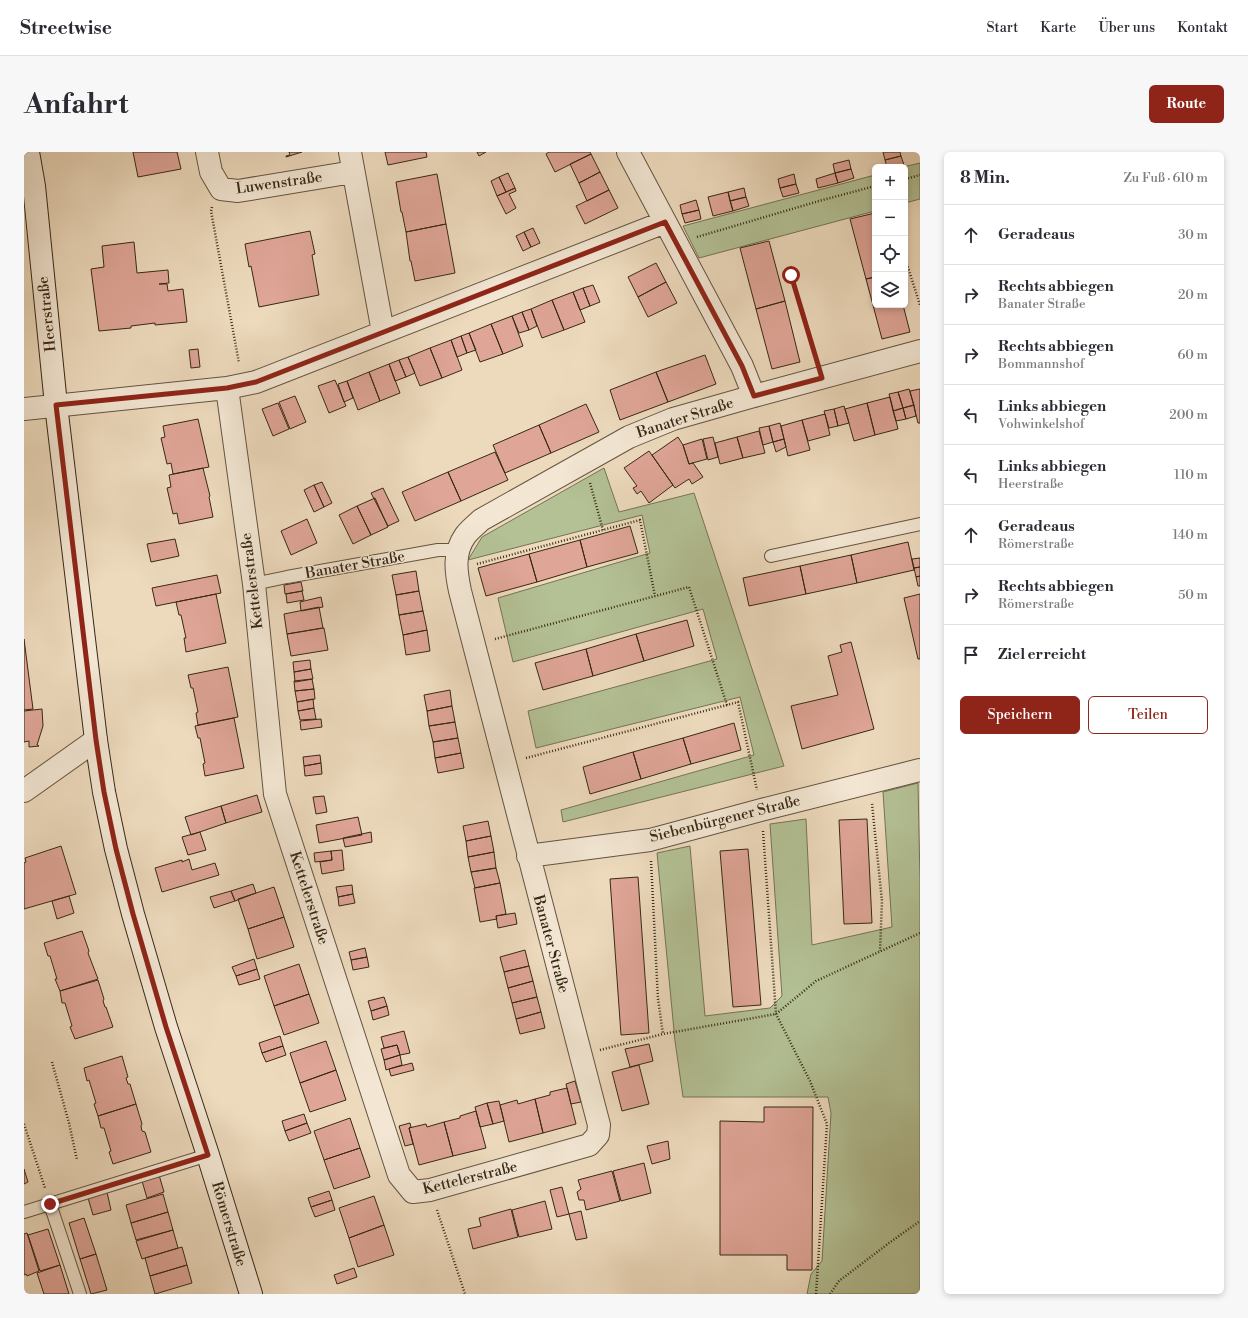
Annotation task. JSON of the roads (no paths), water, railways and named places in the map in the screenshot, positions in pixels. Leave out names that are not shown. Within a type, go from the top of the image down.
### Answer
[{"type":"street","name":"Heerstraße","points":[[28,152],[34,186],[56,405],[96,740]]},
{"type":"street","name":"Luwenstraße","points":[[208,152],[211,172],[221,189],[238,191],[351,162],[383,332]]},
{"type":"street","points":[[628,152],[742,366],[754,396]]},
{"type":"street","points":[[24,409],[235,387],[256,382],[665,222]]},
{"type":"street","name":"Banater Straße","points":[[599,1125],[460,591],[457,560],[465,535],[481,520],[584,462],[629,437],[673,419],[920,352]]},
{"type":"street","name":"Kettelerstraße","points":[[235,387],[275,794],[400,1175],[413,1192],[430,1190],[589,1145],[598,1135],[599,1125]]},
{"type":"street","points":[[24,791],[96,740]]},
{"type":"street","name":"Römerstraße","points":[[96,740],[104,792],[116,849],[131,907],[166,1027],[208,1155],[250,1294]]},
{"type":"street","name":"Siebenbürgener Straße","points":[[528,856],[650,840],[920,770]]},
{"type":"lane","points":[[771,556],[920,524]]},
{"type":"lane","name":"Banater Straße","points":[[254,584],[438,550],[457,560]]},
{"type":"lane","points":[[24,1212],[208,1155]]},
{"type":"lane","points":[[50,1204],[80,1294]]}]
